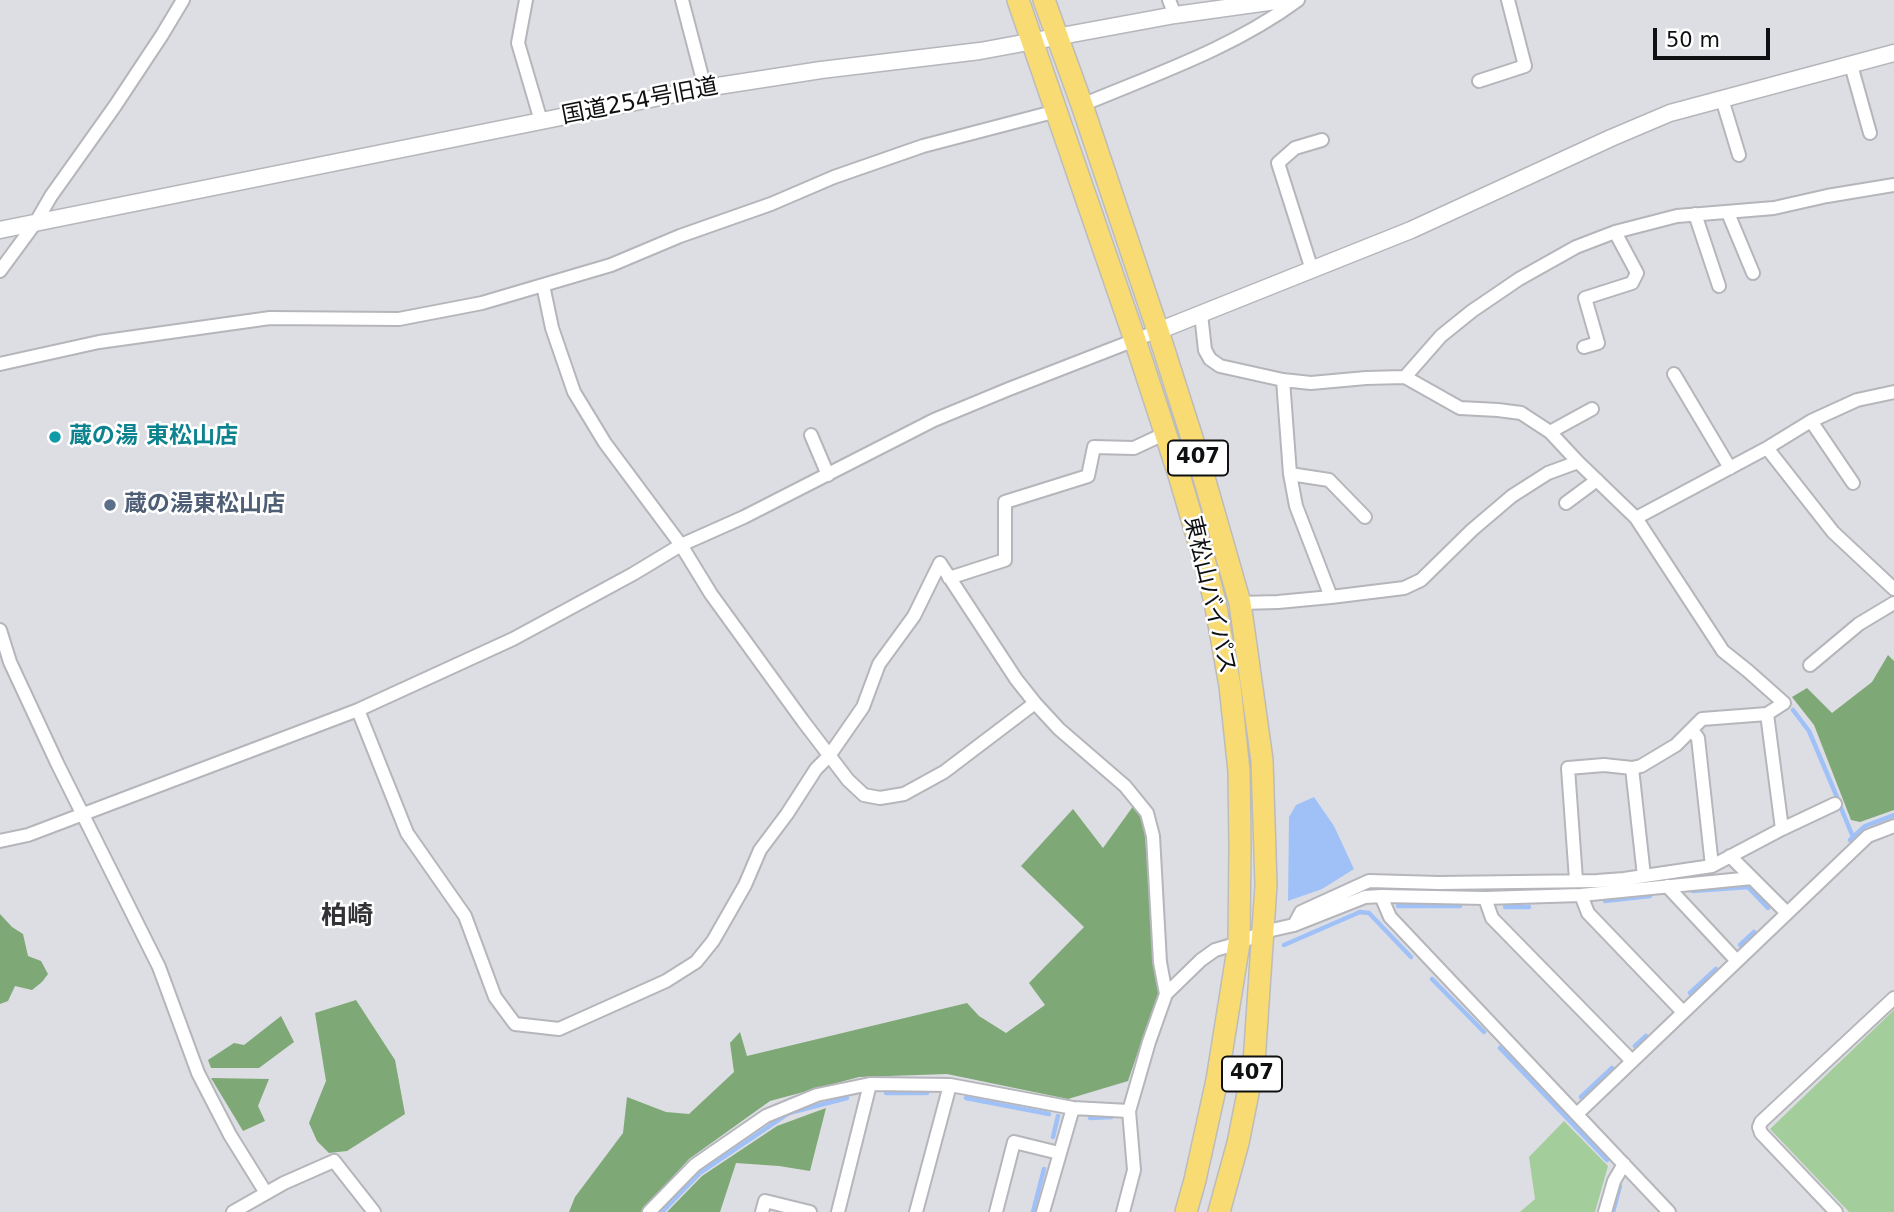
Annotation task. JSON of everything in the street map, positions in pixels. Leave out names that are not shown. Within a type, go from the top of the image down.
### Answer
[{"type":"highway","name":"東松山バイパス","points":[[1018,0],[1166,433],[1205,563],[1221,629],[1230,685],[1239,771],[1239,943],[1217,1080],[1186,1212]]},
{"type":"highway","name":"東松山バイパス","points":[[1044,0],[1158,331],[1240,603],[1262,760],[1266,873],[1254,1063],[1238,1143],[1219,1212]]},
{"type":"street","points":[[0,271],[36,222],[183,0]]},
{"type":"street","points":[[526,0],[517,43],[541,121]]},
{"type":"street","points":[[682,0],[705,88]]},
{"type":"street","name":"国道254号旧道","points":[[0,229],[705,88],[821,69],[980,51],[1059,38],[1172,8],[1283,0]]},
{"type":"street","points":[[1082,105],[1202,55],[1273,18],[1298,0]]},
{"type":"street","points":[[1479,81],[1525,66],[1508,0]]},
{"type":"street","points":[[0,841],[28,835],[358,710],[513,639],[681,545],[744,517],[934,420],[1009,388],[1411,230],[1670,113],[1894,53]]},
{"type":"street","points":[[1851,65],[1870,133]]},
{"type":"street","points":[[1722,99],[1739,155]]},
{"type":"street","points":[[0,365],[99,342],[270,318],[399,319],[482,303],[611,265],[834,177],[923,146],[1058,111]]},
{"type":"street","points":[[1312,270],[1278,163],[1296,148],[1322,140]]},
{"type":"street","points":[[1405,377],[1441,336],[1519,279],[1576,247],[1615,232],[1677,216],[1774,208],[1894,185]]},
{"type":"street","points":[[1728,213],[1753,273]]},
{"type":"street","points":[[1695,215],[1719,286]]},
{"type":"street","points":[[1584,347],[1598,343],[1584,299],[1632,283],[1637,273],[1615,232]]},
{"type":"street","points":[[542,285],[552,328],[574,392],[605,443],[681,545],[710,594],[848,780],[864,795],[880,798],[904,794],[944,772],[1035,703]]},
{"type":"street","points":[[1201,314],[1205,350],[1210,359],[1220,366],[1283,380],[1311,383],[1405,377],[1460,408],[1521,413],[1550,432],[1577,462],[1636,518],[1723,651],[1784,704],[1768,714],[1702,719],[1676,745],[1641,766],[1567,768],[1576,880]]},
{"type":"street","points":[[1674,374],[1730,468]]},
{"type":"street","points":[[1283,380],[1290,474],[1296,506],[1331,597]]},
{"type":"street","points":[[1636,518],[1767,448],[1811,421],[1857,400],[1894,392]]},
{"type":"street","points":[[1550,432],[1592,409]]},
{"type":"street","points":[[1811,421],[1853,482]]},
{"type":"street","points":[[949,578],[1005,560],[1005,502],[1088,475],[1094,447],[1134,448],[1166,433]]},
{"type":"street","points":[[811,435],[828,475]]},
{"type":"street","points":[[1767,448],[1833,532],[1894,589]]},
{"type":"street","points":[[1240,603],[1278,602],[1404,588],[1420,580],[1512,496],[1548,473],[1577,462]]},
{"type":"street","points":[[1290,474],[1329,481],[1365,517]]},
{"type":"street","points":[[1566,503],[1597,480]]},
{"type":"street","points":[[358,710],[407,834],[465,916],[495,997],[515,1024],[559,1029],[666,981],[696,962],[713,941],[746,885],[760,850],[816,769],[863,708],[879,664],[914,616],[940,563],[1016,679],[1035,703],[1059,729],[1125,786],[1147,813],[1153,836],[1160,962],[1166,994]]},
{"type":"street","points":[[1810,665],[1859,624],[1894,603]]},
{"type":"street","points":[[0,630],[10,662],[57,763],[159,967],[198,1073],[230,1135],[266,1193]]},
{"type":"street","points":[[1768,714],[1782,829]]},
{"type":"street","points":[[1692,730],[1698,738],[1712,866]]},
{"type":"street","points":[[1632,768],[1644,876]]},
{"type":"street","points":[[1294,925],[1301,912],[1369,881],[1438,883],[1624,879],[1712,866],[1835,804]]},
{"type":"street","points":[[1577,1114],[1868,836],[1894,826]]},
{"type":"street","points":[[1730,856],[1786,912]]},
{"type":"street","points":[[1123,1212],[1134,1170],[1129,1111],[1149,1042],[1166,994],[1214,950],[1263,932],[1294,925],[1365,897],[1485,898],[1581,895],[1752,878]]},
{"type":"street","points":[[1667,886],[1737,960]]},
{"type":"street","points":[[1581,895],[1588,913],[1684,1012]]},
{"type":"street","points":[[1381,896],[1390,917],[1669,1212]]},
{"type":"street","points":[[1485,898],[1492,918],[1632,1061]]},
{"type":"street","points":[[1836,1212],[1761,1133],[1759,1127],[1761,1122],[1894,998]]},
{"type":"street","points":[[649,1212],[695,1164],[766,1116],[817,1095],[870,1084],[950,1085],[1073,1108],[1129,1111]]},
{"type":"street","points":[[838,1212],[870,1084]]},
{"type":"street","points":[[916,1212],[950,1085]]},
{"type":"street","points":[[1043,1212],[1073,1108]]},
{"type":"street","points":[[996,1212],[1014,1142],[1059,1153]]},
{"type":"street","points":[[233,1212],[285,1183],[334,1161],[374,1212]]},
{"type":"street","points":[[1605,1212],[1614,1181],[1624,1164]]},
{"type":"street","points":[[762,1212],[765,1201],[810,1212]]},
{"type":"green space","points":[[1888,655],[1894,661],[1894,810],[1860,822],[1851,820],[1814,725],[1792,697],[1807,688],[1832,713],[1872,682]]},
{"type":"green space","points":[[1134,805],[1143,815],[1161,998],[1147,1025],[1128,1081],[1068,1099],[947,1074],[859,1077],[770,1101],[689,1159],[641,1212],[569,1212],[575,1197],[623,1133],[627,1097],[666,1112],[689,1114],[734,1072],[730,1043],[740,1032],[747,1056],[967,1003],[979,1016],[1006,1033],[1045,1005],[1029,983],[1084,927],[1021,866],[1073,809],[1103,848]]},
{"type":"green space","points":[[0,914],[23,934],[28,956],[41,961],[48,974],[32,990],[15,986],[8,1001],[0,1004]]},
{"type":"green space","points":[[356,1000],[395,1060],[405,1114],[347,1151],[329,1153],[317,1141],[309,1123],[326,1081],[315,1013]]},
{"type":"green space","points":[[1894,1010],[1894,1212],[1849,1212],[1770,1129]]},
{"type":"green space","points":[[281,1016],[294,1042],[259,1068],[211,1068],[208,1060],[234,1043],[244,1045]]},
{"type":"green space","points":[[211,1078],[269,1079],[258,1106],[265,1121],[243,1131]]},
{"type":"green space","points":[[826,1108],[810,1171],[736,1163],[720,1212],[667,1212],[702,1176],[777,1126]]},
{"type":"green space","points":[[1564,1121],[1608,1166],[1595,1212],[1520,1212],[1535,1199],[1529,1157]]},
{"type":"water","points":[[1314,797],[1334,826],[1354,869],[1322,889],[1288,901],[1289,817],[1296,805]]},
{"type":"waterway","points":[[1793,710],[1809,731],[1837,797]]},
{"type":"waterway","points":[[1841,808],[1853,837]]},
{"type":"waterway","points":[[1850,840],[1865,826],[1894,815]]},
{"type":"waterway","points":[[1693,891],[1748,887],[1768,908]]},
{"type":"waterway","points":[[1605,901],[1650,896]]},
{"type":"waterway","points":[[1398,906],[1460,906]]},
{"type":"waterway","points":[[1505,907],[1529,907]]},
{"type":"waterway","points":[[1284,945],[1360,912],[1369,913],[1411,957]]},
{"type":"waterway","points":[[1740,945],[1754,932]]},
{"type":"waterway","points":[[1690,993],[1716,969]]},
{"type":"waterway","points":[[1432,979],[1484,1032]]},
{"type":"waterway","points":[[1635,1046],[1646,1036]]},
{"type":"waterway","points":[[1500,1048],[1607,1160]]},
{"type":"waterway","points":[[1581,1097],[1612,1068]]},
{"type":"waterway","points":[[886,1093],[927,1093]]},
{"type":"waterway","points":[[662,1212],[700,1173],[789,1113],[847,1098]]},
{"type":"waterway","points":[[966,1098],[1049,1114]]},
{"type":"waterway","points":[[1053,1137],[1058,1116]]},
{"type":"waterway","points":[[1090,1118],[1112,1117]]},
{"type":"waterway","points":[[1033,1212],[1044,1169]]},
{"type":"waterway","points":[[1613,1212],[1620,1186]]},
{"type":"place","name":"蔵の湯 東松山店","points":[[55,437]]},
{"type":"place","name":"蔵の湯東松山店","points":[[110,505]]},
{"type":"district","name":"柏崎","points":[[347,917]]}]
